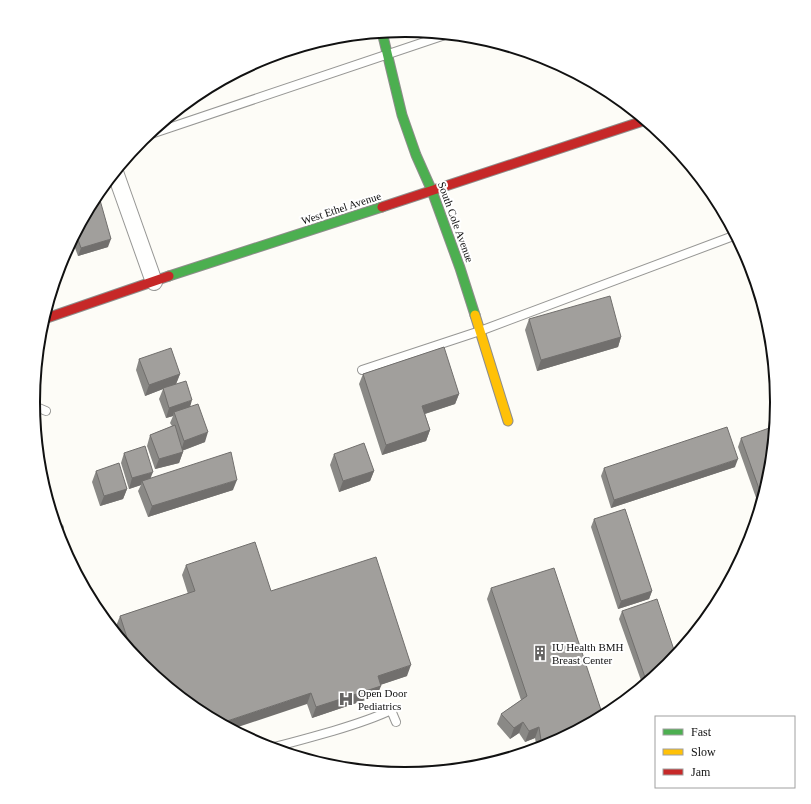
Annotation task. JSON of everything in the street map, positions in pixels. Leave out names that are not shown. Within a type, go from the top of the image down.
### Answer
[{"type":"street","name":"South Cole Avenue","points":[[383,38],[402,115],[460,268],[508,421]]},
{"type":"street","name":"West Ethel Avenue","points":[[51,317],[186,270],[639,122]]},
{"type":"street","points":[[117,178],[154,282]]},
{"type":"lane","points":[[163,130],[434,38]]},
{"type":"lane","points":[[362,370],[480,331],[731,237]]},
{"type":"lane","points":[[40,409],[46,411]]},
{"type":"lane","points":[[281,745],[346,727],[379,716],[391,710],[396,722]]},
{"type":"building","points":[[100,201],[111,239],[81,248],[78,240],[89,219]]},
{"type":"building","points":[[610,296],[621,337],[541,360],[529,319]]},
{"type":"building","points":[[444,347],[459,394],[422,406],[430,430],[386,445],[363,374]]},
{"type":"building","points":[[171,348],[180,374],[149,385],[139,359]]},
{"type":"building","points":[[186,381],[192,400],[169,408],[163,388]]},
{"type":"building","points":[[198,404],[208,432],[184,441],[174,412]]},
{"type":"building","points":[[175,425],[183,452],[159,459],[150,435]]},
{"type":"building","points":[[727,427],[738,459],[614,500],[604,468]]},
{"type":"building","points":[[770,428],[759,490],[741,438]]},
{"type":"building","points":[[364,443],[374,471],[343,481],[334,454]]},
{"type":"building","points":[[145,446],[153,472],[132,478],[124,453]]},
{"type":"building","points":[[231,452],[237,480],[152,506],[142,481]]},
{"type":"building","points":[[119,463],[127,489],[104,496],[96,471]]},
{"type":"building","points":[[625,509],[652,591],[621,601],[594,519]]},
{"type":"building","points":[[255,542],[271,591],[376,557],[411,665],[378,676],[381,686],[316,707],[311,693],[228,721],[183,692],[147,660],[127,638],[120,616],[195,591],[186,565]]},
{"type":"building","name":"IU Health BMH Breast Center","points":[[554,568],[601,710],[567,729],[541,741],[539,727],[529,731],[523,722],[514,728],[501,714],[527,696],[491,588]]},
{"type":"building","points":[[657,599],[674,650],[645,677],[622,611]]},
{"type":"traffic: fast","points":[[383,38],[402,115],[416,155],[432,191],[460,268],[475,315]]},
{"type":"traffic: fast","points":[[169,276],[382,207]]},
{"type":"traffic: slow","points":[[475,315],[508,421]]},
{"type":"traffic: jam","points":[[382,207],[639,122]]},
{"type":"traffic: jam","points":[[51,317],[169,276]]},
{"type":"place","name":"IU Health BMH Breast Center","points":[[540,653]]},
{"type":"place","name":"Open Door Pediatrics","points":[[346,699]]}]
